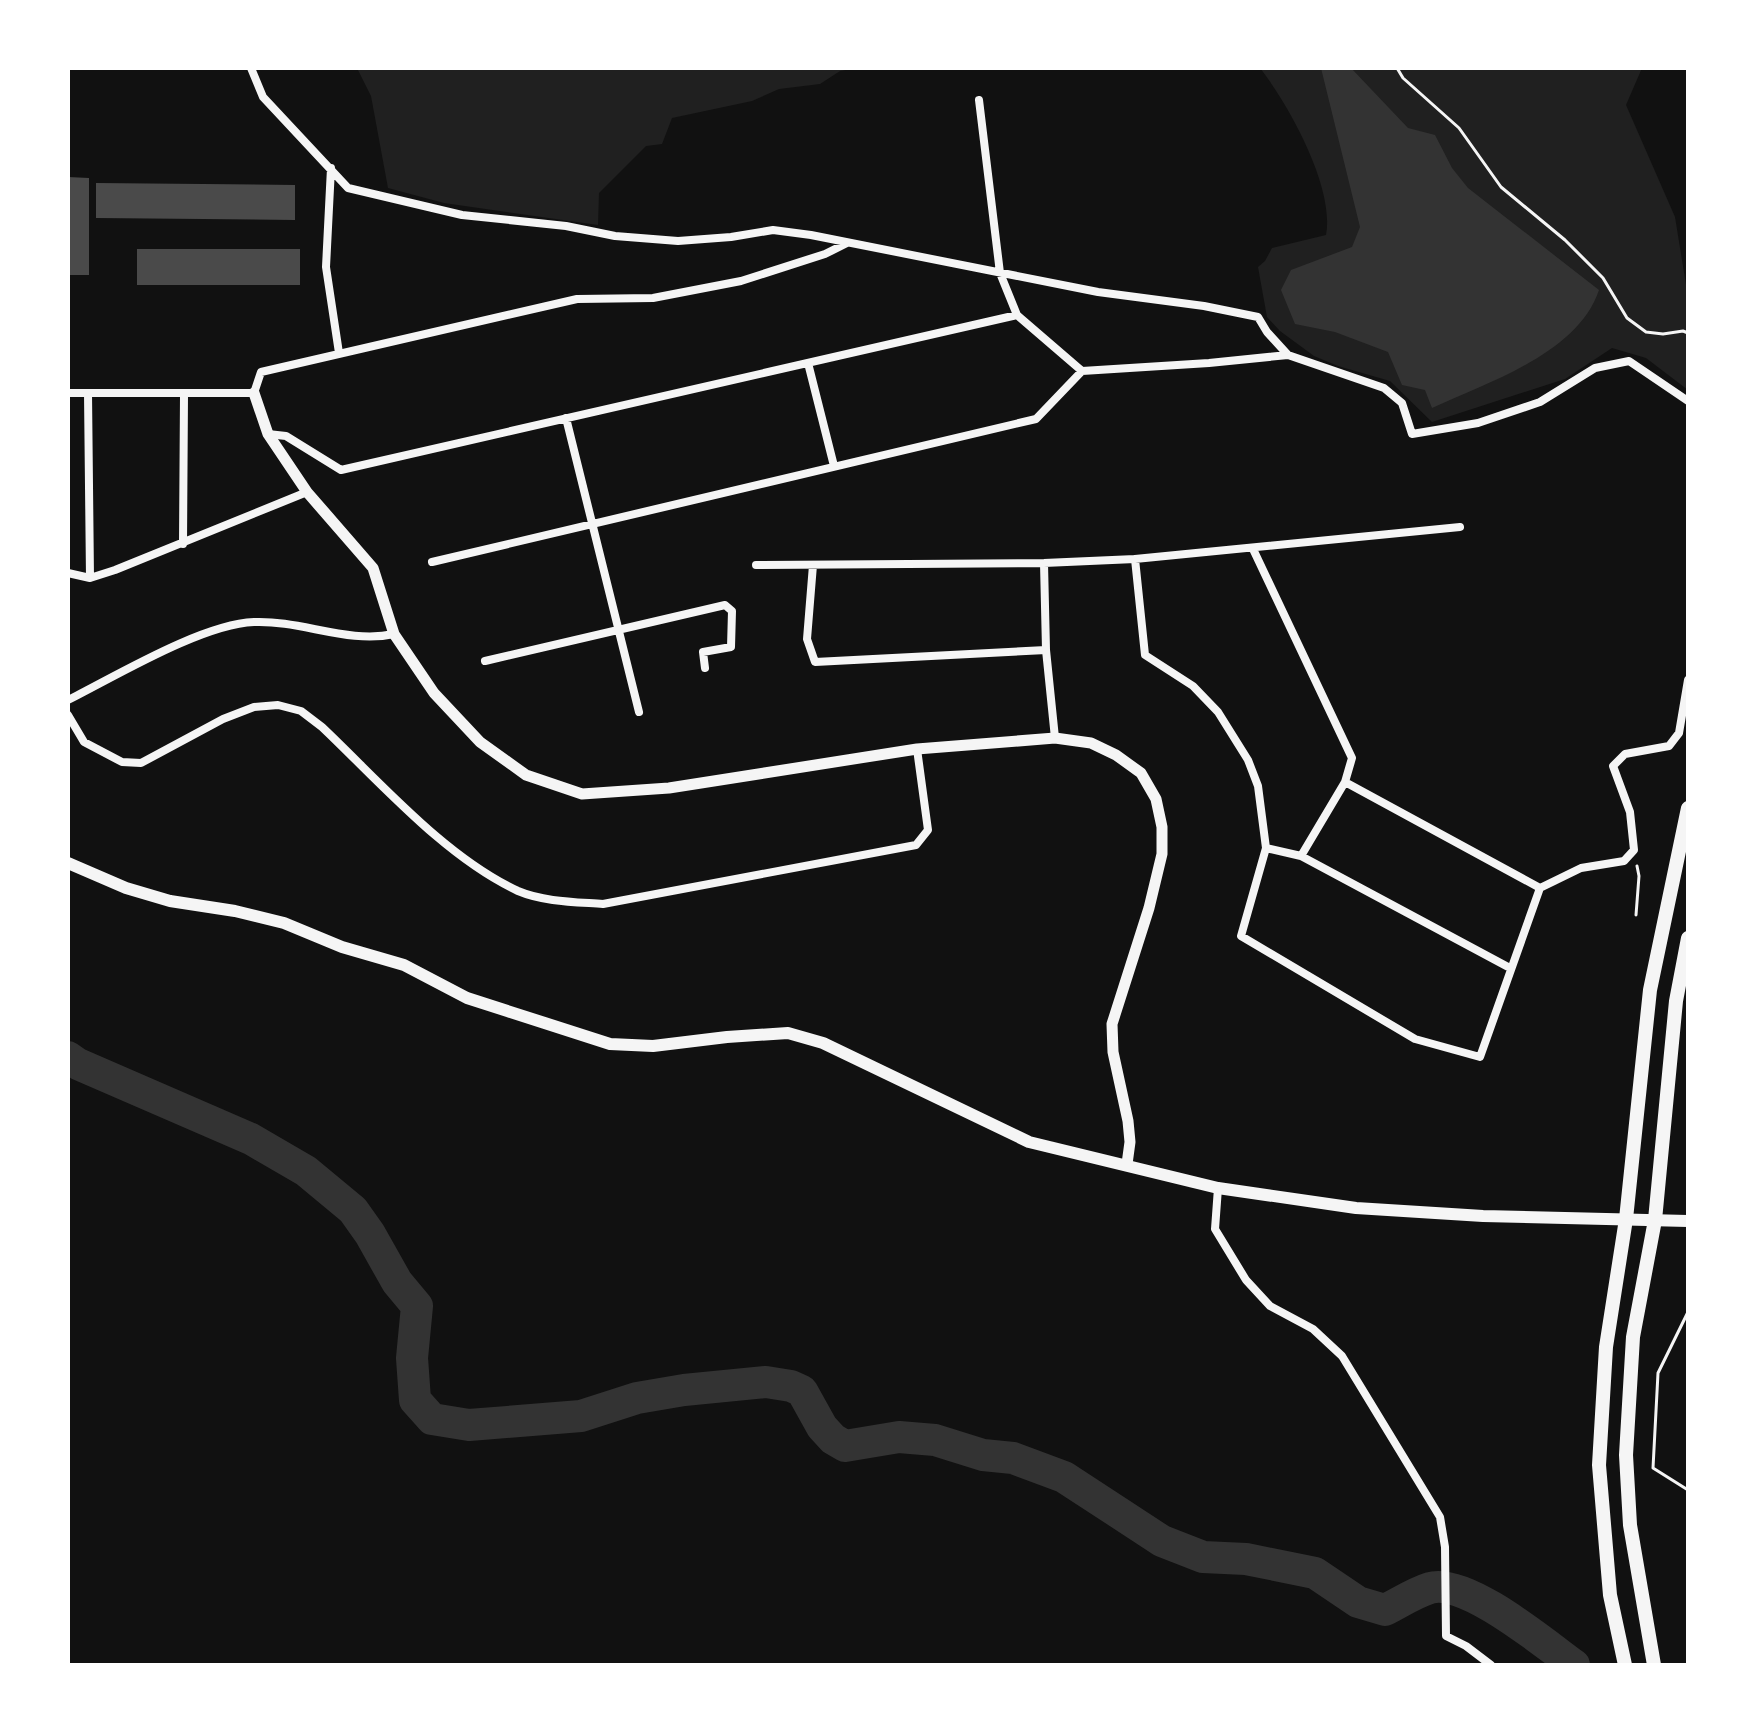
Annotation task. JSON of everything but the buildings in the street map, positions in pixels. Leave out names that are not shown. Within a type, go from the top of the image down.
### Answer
[{"type":"highway","points":[[1625,1665],[1610,1595],[1599,1465],[1606,1347],[1626,1219],[1650,990],[1688,808]]},
{"type":"highway","points":[[1654,1665],[1630,1525],[1626,1455],[1633,1337],[1655,1220],[1676,1001],[1688,938]]},
{"type":"main road","points":[[68,863],[126,888],[170,901],[235,911],[284,923],[342,947],[404,965],[467,998],[610,1044],[653,1046],[788,1033],[823,1043],[1029,1142],[1218,1188],[1356,1208],[1483,1216],[1688,1221]]},
{"type":"street","points":[[251,68],[263,97],[348,188],[462,215],[566,226],[615,236],[678,241],[773,230],[848,242],[1000,273],[1258,317],[1288,355]]},
{"type":"street","points":[[979,100],[1000,273],[1017,315],[1082,371]]},
{"type":"street","points":[[331,167],[326,267],[339,353]]},
{"type":"street","points":[[848,242],[825,254],[741,281],[653,298],[577,299],[261,372],[254,393],[268,434],[307,492],[373,568],[394,634],[434,693],[480,742],[526,775],[582,794],[669,788],[917,749],[1055,738],[1091,743],[1116,755],[1141,773],[1156,799],[1162,827],[1162,854],[1149,908],[1112,1024],[1113,1052],[1128,1121],[1130,1142],[1127,1164]]},
{"type":"street","points":[[268,434],[286,436],[341,470],[1017,315]]},
{"type":"street","points":[[432,562],[1036,419],[1082,371],[1288,355],[1384,388],[1402,403],[1412,434],[1490,419],[1540,402],[1595,368],[1629,361],[1688,401]]},
{"type":"street","points":[[808,363],[834,466]]},
{"type":"street","points":[[68,393],[254,393]]},
{"type":"street","points":[[88,393],[90,578]]},
{"type":"street","points":[[183,544],[184,395]]},
{"type":"street","points":[[566,418],[639,712]]},
{"type":"street","points":[[68,573],[90,578],[183,544],[307,492]]},
{"type":"street","points":[[756,565],[1044,563],[1135,559],[1460,527]]},
{"type":"street","points":[[1253,549],[1352,758],[1345,782],[1301,856]]},
{"type":"street","points":[[1135,559],[1145,655],[1193,686],[1218,712],[1248,760],[1258,786],[1266,848],[1241,936],[1415,1039],[1480,1057],[1540,888],[1581,868],[1624,861],[1634,850],[1630,812],[1613,766],[1625,754],[1669,746],[1679,733],[1688,680]]},
{"type":"street","points":[[1044,563],[1046,650],[1055,738]]},
{"type":"street","points":[[813,565],[807,639],[815,662],[1046,650]]},
{"type":"street","points":[[485,661],[725,605],[732,611],[731,647],[703,652],[705,668]]},
{"type":"street","points":[[68,700],[217,629],[253,622],[372,638],[394,634]]},
{"type":"street","points":[[68,715],[84,742],[122,762],[141,763],[223,719],[254,707],[278,705],[301,711],[322,727],[456,854],[520,892],[560,901],[603,904],[916,845],[928,830],[917,749]]},
{"type":"street","points":[[1345,782],[1540,888]]},
{"type":"street","points":[[1266,848],[1301,856],[1510,968]]},
{"type":"street","points":[[1218,1188],[1215,1229],[1246,1280],[1270,1306],[1313,1329],[1342,1356],[1440,1517],[1445,1547],[1446,1636],[1466,1646],[1491,1665]]},
{"type":"path","points":[[1397,68],[1403,78],[1459,128],[1501,187],[1565,240],[1603,278],[1627,318],[1646,332],[1688,333]]},
{"type":"path","points":[[1634,850],[1639,876],[1636,915]]},
{"type":"path","points":[[1688,1312],[1658,1373],[1653,1468],[1688,1490]]},
{"type":"shaded area","points":[[357,68],[857,68],[840,71],[820,84],[779,89],[752,101],[672,118],[662,144],[646,146],[599,193],[598,225],[444,203],[388,188],[371,96]]},
{"type":"shaded area","points":[[1260,68],[1642,68],[1626,105],[1675,217],[1688,297],[1688,390],[1646,358],[1612,348],[1565,379],[1432,422],[1390,381],[1314,356],[1280,331],[1267,317],[1258,267],[1272,248],[1326,235],[1327,216],[1324,194],[1307,148],[1284,103]]},
{"type":"shaded area","points":[[1321,68],[1351,68],[1408,128],[1435,135],[1452,168],[1468,188],[1599,290],[1588,312],[1572,331],[1529,363],[1432,408],[1425,390],[1402,385],[1388,352],[1335,332],[1295,324],[1281,290],[1291,270],[1352,247],[1360,227]]},
{"type":"waterway","points":[[68,1057],[251,1139],[306,1171],[353,1210],[397,1282],[417,1306],[412,1358],[415,1400],[432,1419],[469,1425],[581,1416],[637,1398],[684,1390],[766,1382],[791,1386],[802,1391],[822,1427],[845,1446],[899,1437],[935,1440],[983,1455],[1013,1458],[1064,1477],[1162,1541],[1203,1557],[1246,1559],[1315,1573],[1358,1602],[1385,1610],[1430,1588],[1445,1587],[1463,1592],[1504,1614],[1574,1665]]}]
